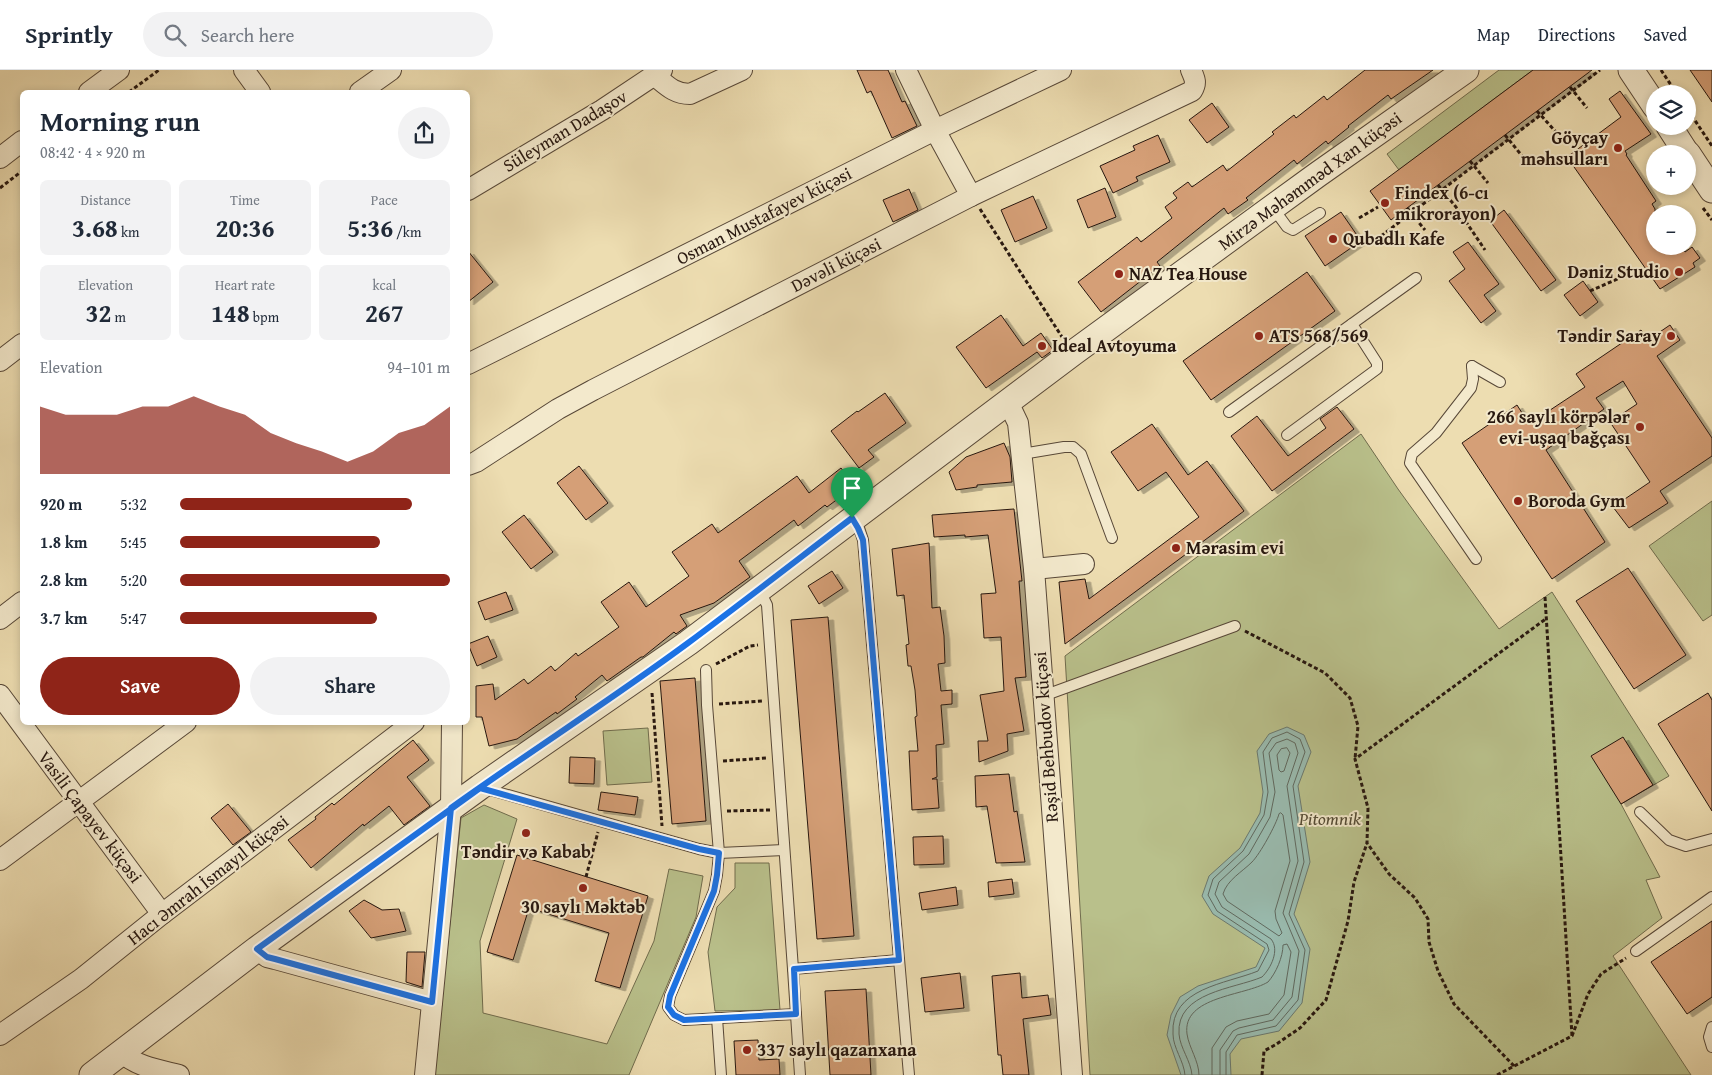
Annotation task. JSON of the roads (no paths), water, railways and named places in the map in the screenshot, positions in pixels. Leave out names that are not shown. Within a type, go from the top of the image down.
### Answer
[{"type":"street","points":[[92,90],[119,70]]},
{"type":"street","points":[[244,70],[259,90]]},
{"type":"street","points":[[363,90],[390,70]]},
{"type":"street","points":[[658,73],[673,91],[681,94],[690,94],[742,70]]},
{"type":"street","points":[[906,70],[935,130],[971,196]]},
{"type":"street","name":"Osman Mustafayev küçəsi","points":[[470,363],[935,130],[1061,70]]},
{"type":"street","name":"Dəvəli küçəsi","points":[[470,464],[558,409],[593,390],[971,196],[1192,91],[1196,85],[1191,70]]},
{"type":"street","name":"Mirzə Məhəmməd Xan küçəsi","points":[[92,1075],[257,949],[451,808],[688,643],[1073,353],[1317,175],[1466,70]]},
{"type":"street","points":[[1631,70],[1646,92]]},
{"type":"street","name":"Süleyman Dadaşov","points":[[470,189],[602,110],[658,73]]},
{"type":"street","points":[[0,158],[20,143]]},
{"type":"street","points":[[1696,167],[1712,190]]},
{"type":"street","points":[[0,361],[20,346]]},
{"type":"street","name":"Rəşid Behbudov küçəsi","points":[[1008,402],[1018,423],[1034,569],[1072,1075]]},
{"type":"street","points":[[1034,569],[1084,564]]},
{"type":"street","points":[[0,619],[20,604]]},
{"type":"street","name":"Vasili Çapayev küçəsi","points":[[0,696],[20,723]]},
{"type":"street","name":"Vasili Çapayev küçəsi","points":[[21,725],[162,914]]},
{"type":"street","points":[[0,860],[182,725]]},
{"type":"street","name":"Hacı Əmrah İsmayıl küçəsi","points":[[0,1035],[81,979],[162,914],[410,725]]},
{"type":"street","points":[[425,1075],[451,808],[452,725]]},
{"type":"street","points":[[257,949],[267,957],[432,1002]]},
{"type":"street","points":[[122,1052],[128,1059],[140,1065],[179,1075]]},
{"type":"lane","points":[[1273,208],[1287,227],[1293,230],[1320,213]]},
{"type":"lane","points":[[1229,412],[1416,278]]},
{"type":"lane","points":[[1287,436],[1377,369],[1378,363],[1352,324]]},
{"type":"lane","points":[[1476,558],[1410,463],[1412,454],[1436,433],[1471,388],[1473,379],[1472,366],[1500,382]]},
{"type":"lane","points":[[1022,454],[1064,447],[1073,447],[1081,454],[1112,538]]},
{"type":"lane","points":[[852,518],[863,540],[908,1075]]},
{"type":"lane","points":[[758,590],[767,606],[768,643],[794,969],[800,1075]]},
{"type":"lane","points":[[1043,696],[1235,626]]},
{"type":"lane","points":[[706,670],[711,762],[719,853],[717,875],[714,891],[670,996],[668,1007],[674,1015],[684,1020],[796,1014]]},
{"type":"lane","points":[[480,788],[699,849],[719,853],[784,850]]},
{"type":"lane","points":[[1640,812],[1669,840],[1677,843],[1686,846],[1712,839]]},
{"type":"lane","points":[[1636,951],[1712,897]]},
{"type":"lane","points":[[794,969],[899,960]]},
{"type":"lane","points":[[717,1018],[721,1075]]},
{"type":"lane","points":[[1712,1027],[1709,1037],[1712,1047]]},
{"type":"water","points":[[1287,727],[1304,735],[1311,752],[1298,786],[1310,862],[1294,914],[1310,949],[1302,1003],[1279,1031],[1241,1039],[1230,1054],[1231,1075],[1181,1075],[1167,1035],[1171,1015],[1180,997],[1198,986],[1256,967],[1265,948],[1213,914],[1202,896],[1209,876],[1240,848],[1260,813],[1263,792],[1257,751],[1269,734]]},
{"type":"place","name":"Göyçay məhsulları","points":[[1618,148]]},
{"type":"place","name":"Findex (6-cı mikrorayon)","points":[[1385,203]]},
{"type":"place","name":"Qubadlı Kafe","points":[[1333,239]]},
{"type":"place","name":"Dəniz Studio","points":[[1679,272]]},
{"type":"place","name":"NAZ Tea House","points":[[1119,274]]},
{"type":"place","name":"ATS 568/569","points":[[1259,336]]},
{"type":"place","name":"Təndir Saray","points":[[1671,336]]},
{"type":"place","name":"Ideal Avtoyuma","points":[[1042,346]]},
{"type":"place","name":"266 saylı körpələr evi-uşaq bağçası","points":[[1640,427]]},
{"type":"place","name":"Boroda Gym","points":[[1518,501]]},
{"type":"place","name":"Mərasim evi","points":[[1176,548]]},
{"type":"place","name":"Təndir və Kabab","points":[[526,833]]},
{"type":"place","name":"30 saylı Məktəb","points":[[583,888]]},
{"type":"place","name":"337 saylı qazanxana","points":[[747,1050]]},
{"type":"park label","name":"Pitomnik","points":[[1330,819]]}]
